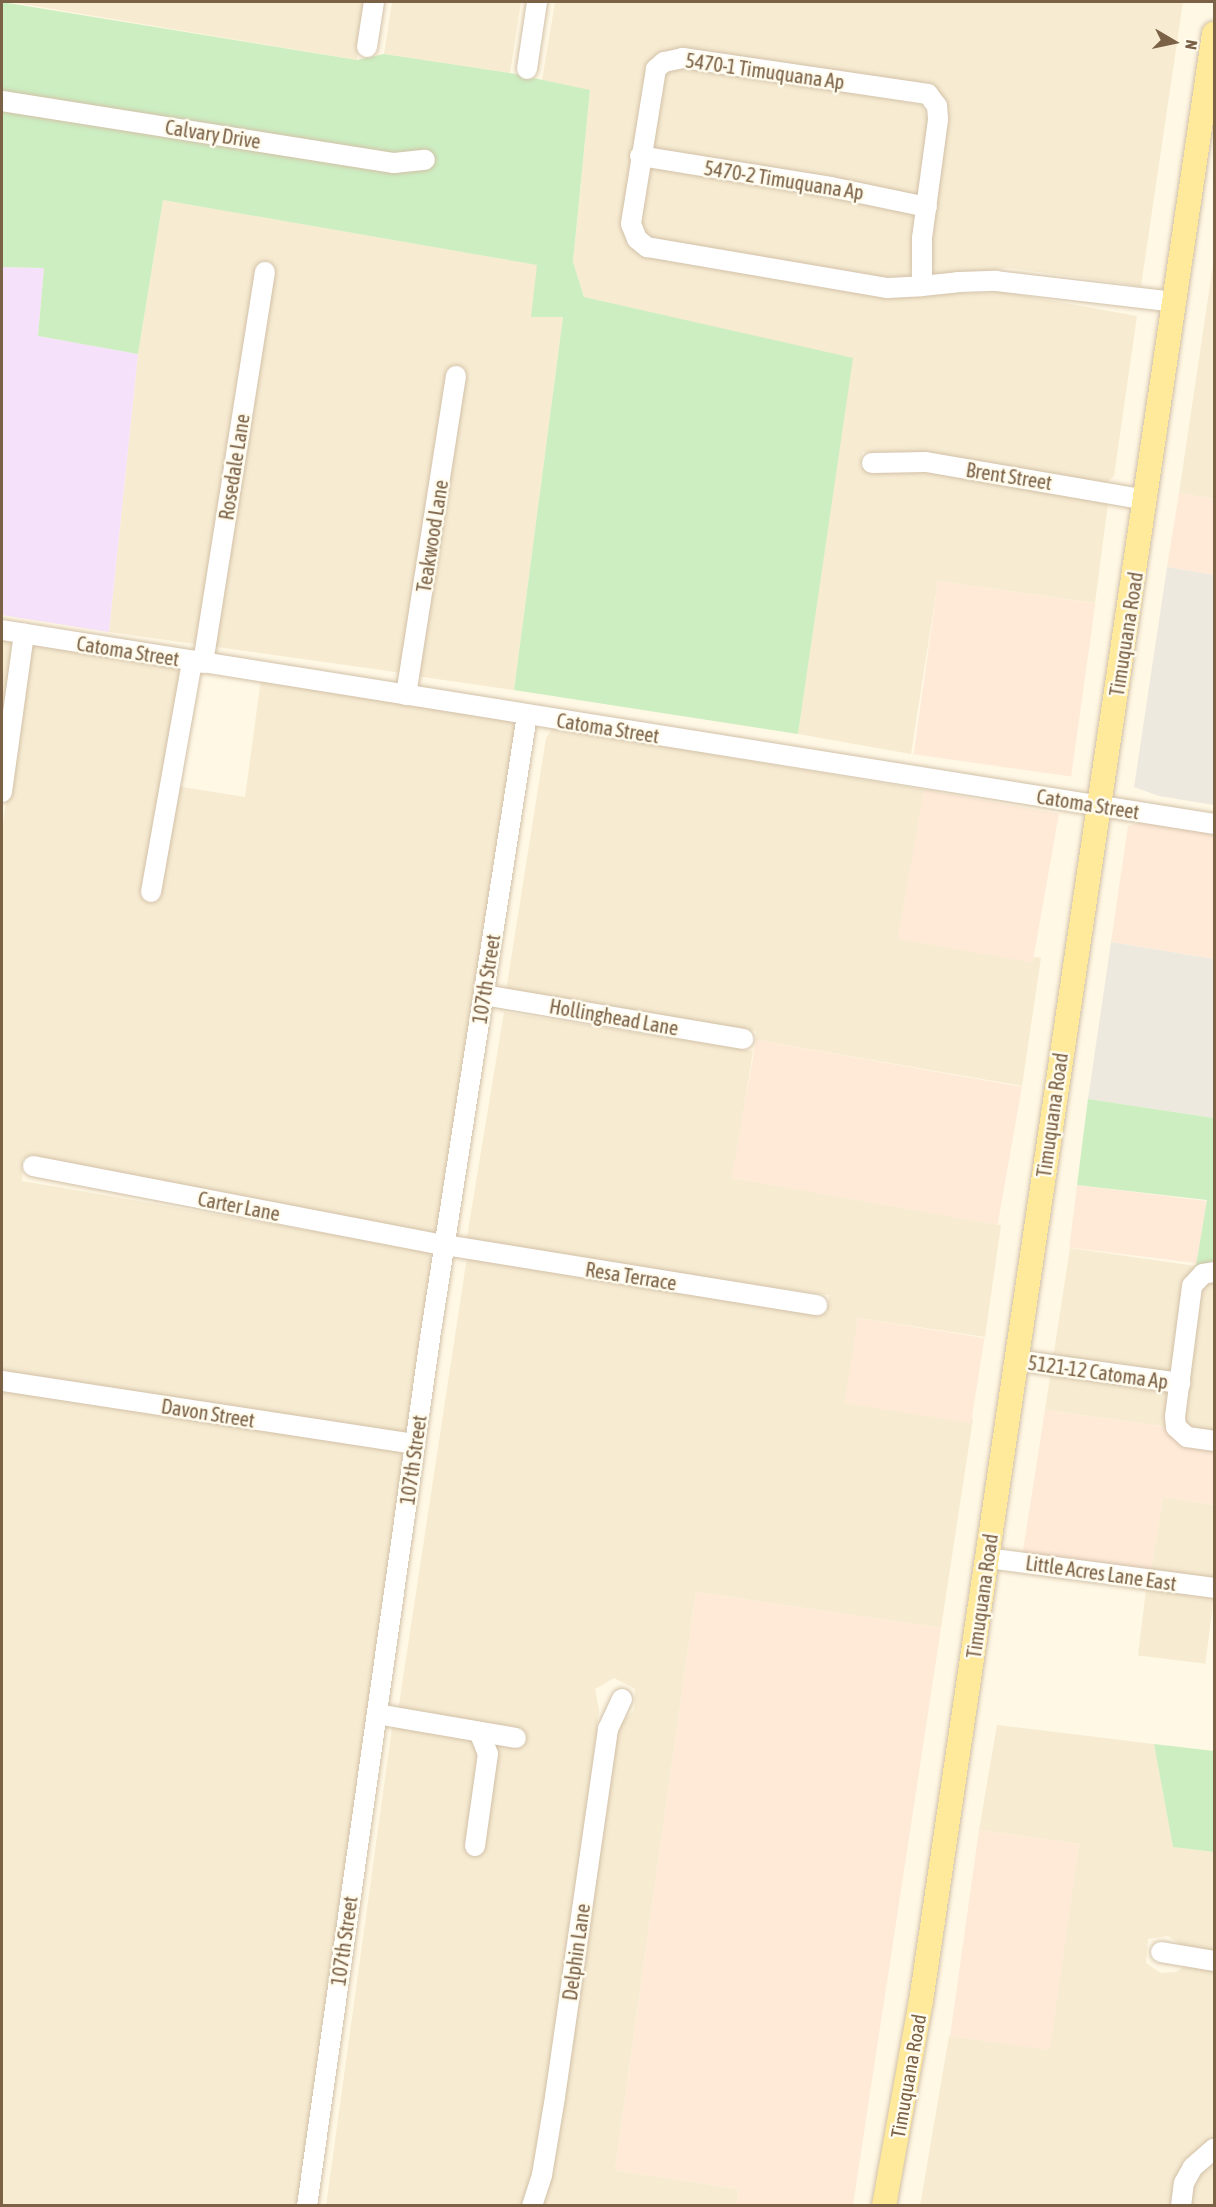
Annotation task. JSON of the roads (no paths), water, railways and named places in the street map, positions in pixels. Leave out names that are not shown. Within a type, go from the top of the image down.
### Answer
[{"type":"main road","name":"Timuquana Road","points":[[887,2202],[987,1558],[1175,302],[1206,148],[1214,35]]},
{"type":"street","points":[[367,47],[374,2]]},
{"type":"street","points":[[527,69],[537,2]]},
{"type":"street","name":"5470-1 Timuquana Ap","points":[[922,286],[922,238],[938,119],[937,106],[927,93],[674,59],[656,69],[652,81],[631,224],[637,239],[647,247],[888,288],[922,286],[996,281],[1175,302]]},
{"type":"street","name":"Calvary Drive","points":[[2,101],[394,163],[425,160]]},
{"type":"street","name":"5470-2 Timuquana Ap","points":[[640,156],[831,187],[927,207]]},
{"type":"street","name":"Rosedale Lane","points":[[151,892],[197,662],[265,272]]},
{"type":"street","name":"Teakwood Lane","points":[[406,695],[456,376]]},
{"type":"street","name":"Brent Street","points":[[872,463],[927,462],[1146,500]]},
{"type":"street","name":"Catoma Street","points":[[2,630],[1215,824]]},
{"type":"street","points":[[2,792],[24,634]]},
{"type":"street","name":"107th Street","points":[[307,2205],[445,1245],[527,715]]},
{"type":"street","name":"Hollinghead Lane","points":[[484,995],[743,1039]]},
{"type":"street","name":"Carter Lane","points":[[33,1166],[445,1245]]},
{"type":"street","name":"Resa Terrace","points":[[445,1245],[817,1305]]},
{"type":"street","points":[[1215,1272],[1203,1274],[1192,1286],[1176,1427],[1187,1437],[1215,1441]]},
{"type":"street","name":"5121-12 Catoma Ap","points":[[1016,1360],[1180,1383]]},
{"type":"street","name":"Davon Street","points":[[2,1381],[416,1444]]},
{"type":"street","name":"Little Acres Lane East","points":[[987,1558],[1215,1588]]},
{"type":"street","name":"Delphin Lane","points":[[532,2205],[542,2175],[555,2097],[608,1729],[622,1699]]},
{"type":"street","points":[[377,1714],[516,1738]]},
{"type":"street","points":[[475,1845],[488,1754],[479,1732]]},
{"type":"street","points":[[1161,1952],[1215,1961]]},
{"type":"street","points":[[1181,2205],[1184,2183],[1193,2167],[1215,2149]]}]
